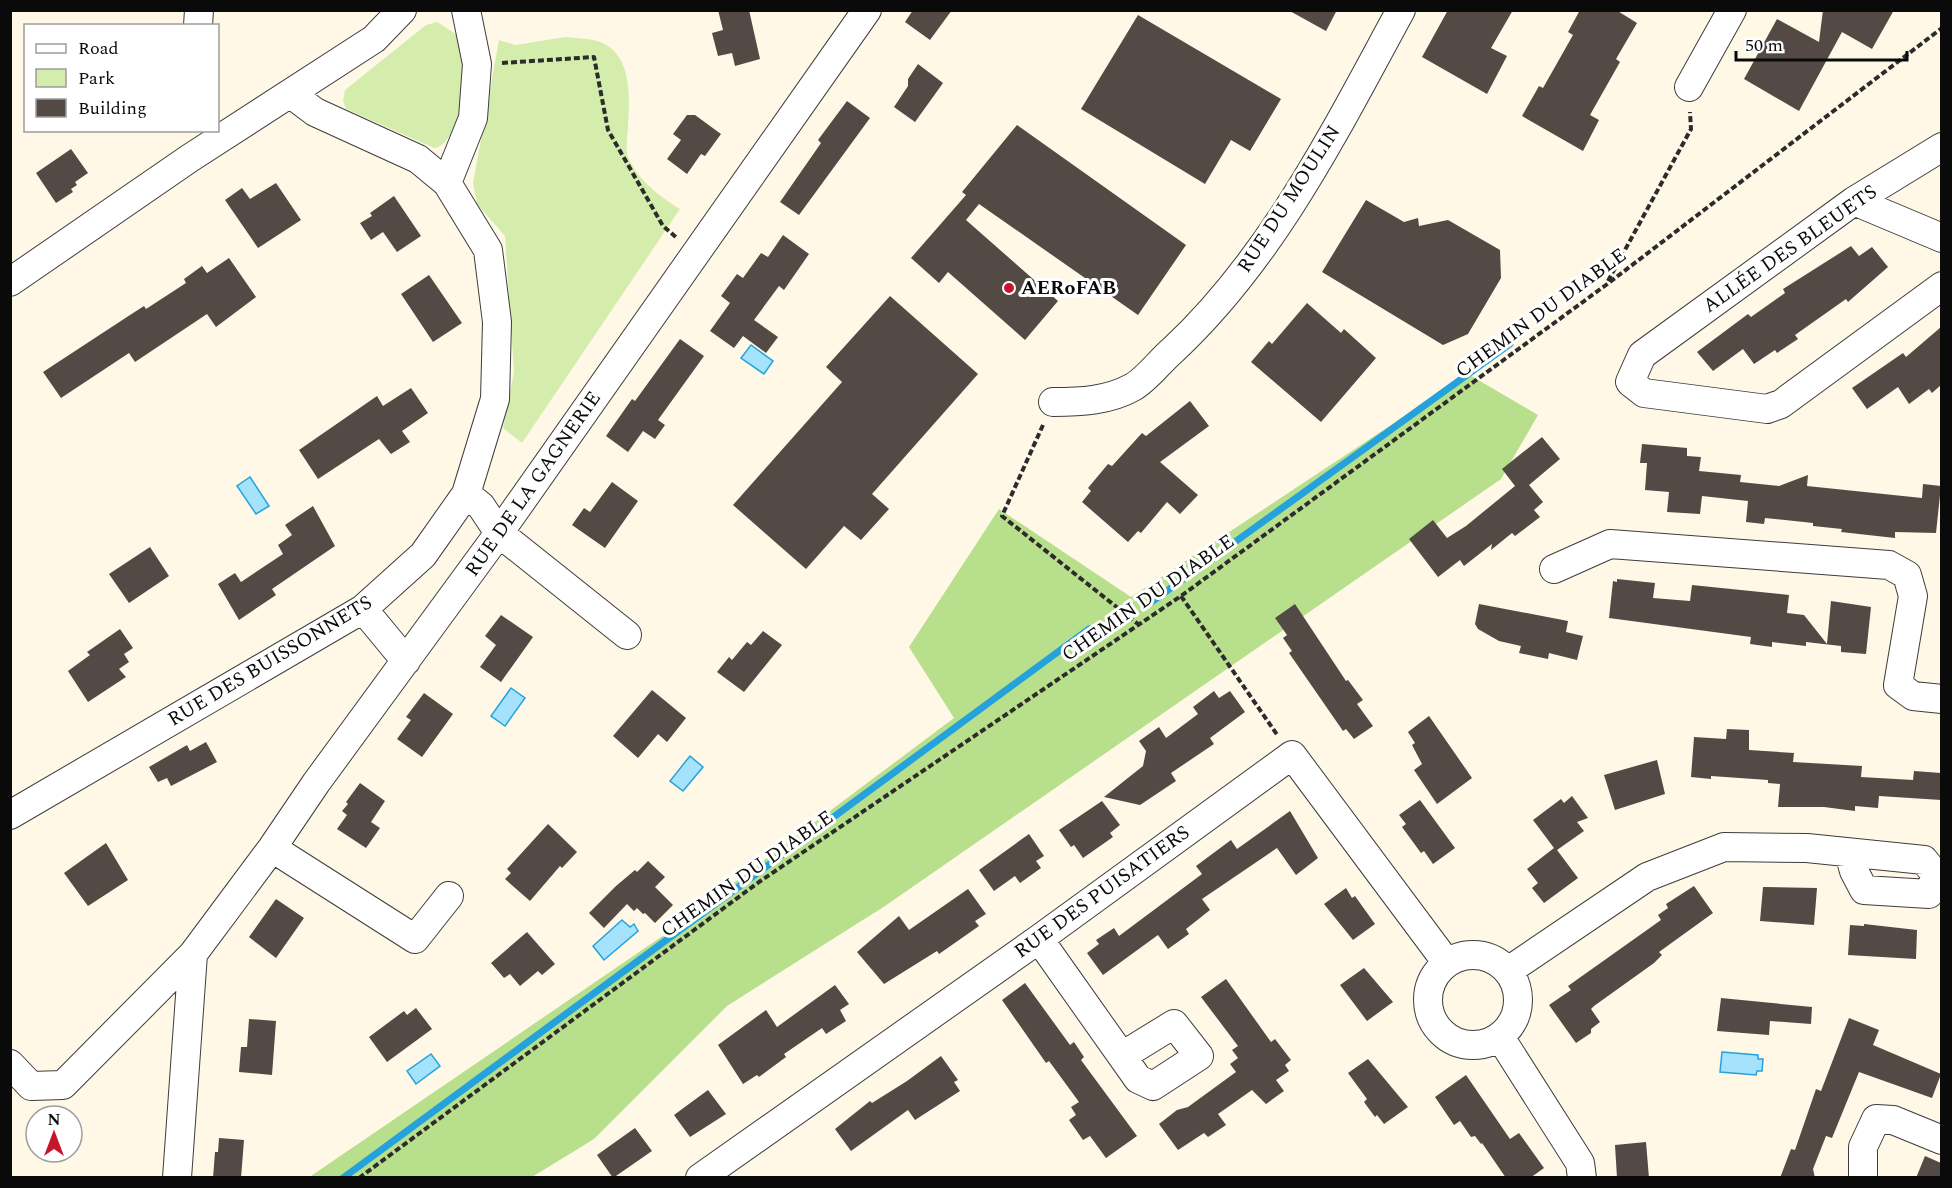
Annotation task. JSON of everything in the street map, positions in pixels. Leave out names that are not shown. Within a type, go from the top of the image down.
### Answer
[{"type":"street","points":[[219,130],[291,94],[374,39],[402,10]]},
{"type":"street","points":[[447,183],[473,118],[477,64],[466,10]]},
{"type":"street","name":"RUE DE LA GAGNERIE","points":[[10,1064],[31,1086],[63,1085],[193,954],[272,849],[316,783],[499,533],[867,10]]},
{"type":"street","name":"RUE DU MOULIN","points":[[1053,402],[1091,402],[1133,387],[1200,324],[1262,247],[1328,143],[1401,10]]},
{"type":"street","points":[[1689,87],[1732,10]]},
{"type":"street","name":"RUE DES BUISSONNETS","points":[[10,815],[363,609],[423,555],[465,495],[495,399],[497,322],[488,250],[447,183],[418,159],[315,112],[291,94]]},
{"type":"street","points":[[10,282],[191,144],[215,132]]},
{"type":"street","name":"ALLÉE DES BLEUETS","points":[[1941,147],[1854,201],[1642,355],[1630,382],[1644,393],[1696,402],[1767,409],[1781,404],[1941,286]]},
{"type":"street","points":[[1854,201],[1941,238]]},
{"type":"street","points":[[465,495],[481,506],[499,533],[627,635]]},
{"type":"street","points":[[1554,569],[1610,544],[1889,565],[1907,575],[1913,596],[1898,685],[1913,696],[1941,699]]},
{"type":"street","points":[[363,609],[406,661]]},
{"type":"street","points":[[1292,755],[1447,963]]},
{"type":"street","name":"RUE DES PUISATIERS","points":[[700,1178],[1040,939],[1292,755]]},
{"type":"street","points":[[1508,971],[1647,877],[1724,847],[1807,848],[1849,853]]},
{"type":"street","points":[[272,849],[415,939],[449,896]]},
{"type":"street","points":[[1040,939],[1122,1056]]},
{"type":"street","points":[[177,1178],[193,954]]},
{"type":"street","points":[[1459,956],[1485,956],[1498,962],[1508,971],[1517,991],[1517,1013],[1510,1026],[1500,1037],[1487,1044],[1466,1045],[1445,1037],[1435,1027],[1429,1014],[1427,999],[1429,985],[1436,972],[1447,963],[1459,956]]},
{"type":"street","points":[[1500,1037],[1580,1163],[1582,1178]]},
{"type":"street","points":[[1863,1178],[1863,1147],[1876,1119],[1893,1120],[1941,1140]]},
{"type":"path","name":"CHEMIN DU DIABLE","points":[[359,1178],[759,882],[1181,596],[1606,285],[1941,28]]},
{"type":"path","points":[[477,64],[594,57],[608,130],[663,226],[696,253]]},
{"type":"path","points":[[1606,285],[1691,129],[1689,87]]},
{"type":"path","points":[[1053,402],[1002,516],[1139,624]]},
{"type":"path","points":[[1181,596],[1292,755]]},
{"type":"green space","points":[[437,22],[457,35],[464,59],[466,85],[462,111],[457,123],[444,143],[434,148],[346,109],[343,101],[345,90],[426,25]]},
{"type":"green space","points":[[565,37],[593,40],[606,45],[622,62],[629,100],[628,157],[637,173],[650,187],[680,209],[522,443],[503,428],[514,372],[505,236],[477,204],[473,183],[499,40],[516,45]]},
{"type":"green space","points":[[1468,374],[1538,415],[1501,479],[885,906],[727,1006],[594,1139],[532,1177],[308,1178],[667,933],[954,718],[909,647],[999,509],[1131,597]]},
{"type":"water","points":[[751,345],[773,361],[764,374],[741,358]]},
{"type":"water","points":[[250,477],[269,506],[256,514],[237,486]]},
{"type":"water","points":[[511,688],[525,698],[505,726],[491,716]]},
{"type":"water","points":[[690,756],[703,767],[683,791],[670,781]]},
{"type":"water","points":[[622,920],[630,927],[634,924],[638,931],[604,960],[593,946]]},
{"type":"water","points":[[1722,1052],[1758,1055],[1758,1059],[1763,1059],[1762,1071],[1757,1071],[1756,1075],[1720,1072]]},
{"type":"water","points":[[431,1054],[440,1066],[416,1084],[407,1071]]},
{"type":"building","points":[[718,10],[749,10],[760,59],[735,66],[732,53],[718,56],[712,33],[723,30]]},
{"type":"building","points":[[913,10],[952,10],[930,40],[905,22]]},
{"type":"building","points":[[1288,10],[1337,10],[1326,31]]},
{"type":"building","points":[[1448,10],[1513,10],[1491,48],[1507,56],[1487,94],[1422,57]]},
{"type":"building","points":[[1580,10],[1616,10],[1637,23],[1616,59],[1620,62],[1590,115],[1599,120],[1583,151],[1522,116],[1539,86],[1543,88],[1573,35],[1568,32]]},
{"type":"building","points":[[1823,10],[1894,10],[1872,49],[1842,32],[1799,111],[1744,79],[1777,19],[1819,42]]},
{"type":"building","points":[[1138,15],[1281,99],[1250,151],[1231,140],[1205,184],[1081,109]]},
{"type":"building","points":[[918,64],[943,83],[915,122],[894,107],[908,86],[908,79]]},
{"type":"building","points":[[847,101],[870,118],[799,215],[780,202],[821,143],[818,140]]},
{"type":"building","points":[[687,115],[695,115],[721,134],[705,156],[701,154],[687,174],[667,159],[681,140],[673,134]]},
{"type":"building","points":[[1017,125],[1186,245],[1138,315],[979,204],[966,220],[1058,301],[1025,340],[948,272],[939,283],[911,258],[966,195],[962,192]]},
{"type":"building","points":[[71,149],[88,173],[75,182],[77,185],[71,189],[73,192],[56,203],[36,173]]},
{"type":"building","points":[[276,183],[301,220],[258,248],[225,200],[242,188],[250,199]]},
{"type":"building","points":[[394,196],[421,236],[397,252],[383,232],[371,240],[360,223],[372,216],[370,213]]},
{"type":"building","points":[[1366,200],[1404,222],[1418,218],[1419,226],[1448,220],[1500,250],[1501,278],[1468,334],[1443,345],[1322,272]]},
{"type":"building","points":[[783,235],[809,254],[784,290],[779,286],[754,320],[778,337],[766,353],[743,336],[734,348],[710,331],[730,303],[721,296],[737,274],[743,278],[761,253],[768,257]]},
{"type":"building","points":[[1851,246],[1859,256],[1872,247],[1888,267],[1848,302],[1846,299],[1795,335],[1798,339],[1754,364],[1743,349],[1713,371],[1697,352],[1748,314],[1751,317],[1785,293],[1783,289]]},
{"type":"building","points":[[229,258],[256,297],[216,327],[207,314],[135,362],[129,353],[61,398],[43,372],[144,306],[146,309],[186,283],[184,279],[202,266],[207,273]]},
{"type":"building","points":[[429,275],[462,323],[433,342],[401,294]]},
{"type":"building","points":[[890,296],[978,374],[872,494],[889,509],[861,540],[844,526],[806,569],[733,505],[842,382],[826,367]]},
{"type":"building","points":[[1307,303],[1341,333],[1344,329],[1376,358],[1321,422],[1251,362],[1269,341],[1272,344]]},
{"type":"building","points":[[1941,327],[1941,385],[1932,393],[1929,389],[1909,404],[1898,387],[1867,409],[1852,388],[1903,353],[1906,357]]},
{"type":"building","points":[[680,339],[704,356],[658,420],[665,425],[655,439],[643,431],[628,452],[606,436],[632,399],[635,401]]},
{"type":"building","points":[[411,388],[428,413],[402,431],[410,442],[391,454],[379,439],[318,479],[299,450],[377,396],[383,406]]},
{"type":"building","points":[[1190,401],[1209,426],[1160,462],[1198,495],[1180,514],[1167,502],[1141,533],[1138,531],[1128,542],[1082,502],[1091,491],[1088,488],[1108,464],[1112,466],[1142,433],[1146,436]]},
{"type":"building","points":[[1542,437],[1560,459],[1529,485],[1543,502],[1534,510],[1540,517],[1515,536],[1512,533],[1491,550],[1492,544],[1464,566],[1460,560],[1438,577],[1409,539],[1433,520],[1447,538],[1466,526],[1515,486],[1502,469]]},
{"type":"building","points":[[1642,444],[1687,448],[1687,456],[1701,457],[1699,471],[1741,475],[1740,482],[1779,486],[1808,475],[1807,486],[1922,498],[1923,484],[1941,486],[1936,533],[1895,532],[1895,538],[1841,532],[1842,529],[1813,526],[1813,523],[1765,518],[1764,524],[1746,522],[1748,501],[1702,496],[1700,514],[1667,512],[1669,492],[1645,490],[1647,463],[1640,463]]},
{"type":"building","points":[[612,482],[638,501],[605,548],[572,525],[584,508],[590,512]]},
{"type":"building","points":[[313,506],[335,546],[272,589],[276,595],[239,620],[218,584],[235,573],[241,582],[283,554],[278,545],[292,535],[285,525]]},
{"type":"building","points":[[150,547],[169,576],[129,603],[109,574]]},
{"type":"building","points":[[1617,579],[1655,583],[1653,598],[1690,601],[1692,585],[1789,595],[1787,613],[1804,615],[1827,644],[1831,601],[1871,607],[1866,654],[1841,652],[1841,646],[1806,642],[1806,646],[1772,642],[1772,647],[1750,644],[1751,637],[1609,618],[1613,581],[1617,582]]},
{"type":"building","points":[[1295,604],[1346,681],[1348,680],[1363,700],[1357,704],[1373,726],[1354,739],[1346,729],[1343,731],[1289,653],[1292,651],[1283,638],[1287,635],[1275,618]]},
{"type":"building","points":[[1479,604],[1568,621],[1566,632],[1583,636],[1577,660],[1549,653],[1548,659],[1519,653],[1521,646],[1499,641],[1478,629],[1475,624]]},
{"type":"building","points":[[501,615],[533,637],[501,682],[480,667],[496,645],[485,636]]},
{"type":"building","points":[[120,629],[133,648],[124,654],[129,662],[119,669],[126,677],[88,702],[68,671],[90,655],[87,652]]},
{"type":"building","points":[[763,631],[782,645],[744,692],[717,672],[729,657],[732,660],[747,642],[751,645]]},
{"type":"building","points":[[652,690],[686,718],[667,742],[658,734],[638,758],[613,736]]},
{"type":"building","points":[[1214,691],[1219,698],[1230,691],[1245,712],[1210,738],[1214,744],[1171,773],[1176,781],[1140,805],[1104,797],[1143,766],[1146,751],[1139,741],[1159,727],[1166,738],[1198,714],[1193,707]]},
{"type":"building","points":[[424,693],[453,714],[422,757],[397,739],[411,720],[406,717]]},
{"type":"building","points":[[1429,716],[1472,778],[1437,804],[1414,770],[1422,764],[1412,745],[1415,743],[1408,732]]},
{"type":"building","points":[[1727,729],[1749,730],[1749,750],[1794,753],[1793,762],[1862,766],[1861,777],[1913,780],[1914,771],[1941,773],[1941,800],[1879,796],[1878,808],[1855,806],[1855,811],[1824,807],[1778,807],[1780,784],[1768,783],[1768,780],[1691,777],[1694,737],[1726,739]]},
{"type":"building","points":[[206,742],[217,762],[171,786],[167,778],[158,782],[149,767],[187,745],[190,751]]},
{"type":"building","points":[[1657,760],[1665,794],[1615,810],[1604,775]]},
{"type":"building","points":[[360,783],[385,801],[371,822],[380,828],[366,848],[337,829],[347,815],[342,811],[348,804],[346,802]]},
{"type":"building","points":[[1572,796],[1588,818],[1577,822],[1584,831],[1557,850],[1578,878],[1544,903],[1532,888],[1538,883],[1527,869],[1554,848],[1533,820],[1561,799],[1564,803]]},
{"type":"building","points":[[1420,800],[1455,848],[1433,864],[1424,851],[1421,853],[1402,827],[1406,824],[1399,815]]},
{"type":"building","points":[[1102,801],[1120,825],[1110,833],[1113,837],[1083,858],[1074,845],[1071,847],[1059,830]]},
{"type":"building","points":[[1290,811],[1318,858],[1296,875],[1277,848],[1202,899],[1210,910],[1186,929],[1189,934],[1168,949],[1158,935],[1103,975],[1087,953],[1099,944],[1096,940],[1114,928],[1119,936],[1202,874],[1196,866],[1231,840],[1237,849]]},
{"type":"building","points":[[548,824],[577,852],[562,868],[560,866],[530,901],[505,879],[511,873],[507,869]]},
{"type":"building","points":[[1029,834],[1044,856],[1036,861],[1041,868],[1020,883],[1015,876],[994,891],[979,870]]},
{"type":"building","points":[[106,843],[128,880],[88,906],[64,873]]},
{"type":"building","points":[[648,861],[665,877],[655,887],[673,905],[655,923],[645,913],[643,914],[637,908],[634,911],[627,904],[604,928],[589,913],[616,886],[635,870],[637,872]]},
{"type":"building","points":[[1694,886],[1713,913],[1659,952],[1662,955],[1654,963],[1594,1006],[1591,1009],[1600,1022],[1591,1029],[1591,1033],[1576,1043],[1549,1005],[1571,990],[1568,986],[1661,920],[1658,915],[1668,908],[1666,904]]},
{"type":"building","points":[[1763,887],[1817,888],[1814,925],[1760,921]]},
{"type":"building","points":[[1346,888],[1352,898],[1355,896],[1375,924],[1353,940],[1324,904]]},
{"type":"building","points":[[968,889],[986,914],[975,921],[979,926],[939,954],[937,951],[884,984],[857,952],[899,916],[909,930]]},
{"type":"building","points":[[276,899],[304,918],[276,958],[249,937]]},
{"type":"building","points":[[1864,924],[1917,930],[1916,959],[1848,955],[1850,925],[1864,926]]},
{"type":"building","points":[[527,932],[555,964],[542,975],[538,971],[520,986],[510,974],[504,978],[491,963]]},
{"type":"building","points":[[1364,968],[1393,1002],[1367,1021],[1340,985]]},
{"type":"building","points":[[1226,979],[1271,1042],[1275,1039],[1291,1060],[1285,1065],[1289,1071],[1276,1080],[1284,1091],[1266,1104],[1252,1090],[1218,1114],[1226,1125],[1208,1137],[1204,1133],[1178,1150],[1159,1124],[1177,1110],[1188,1107],[1236,1072],[1230,1064],[1238,1058],[1232,1050],[1238,1046],[1201,997]]},
{"type":"building","points":[[1025,983],[1070,1045],[1074,1042],[1084,1057],[1081,1060],[1137,1136],[1106,1158],[1090,1136],[1083,1140],[1069,1120],[1076,1115],[1071,1107],[1079,1102],[1049,1061],[1046,1063],[1002,1000]]},
{"type":"building","points":[[835,985],[849,1004],[840,1010],[846,1021],[826,1034],[822,1028],[784,1054],[786,1057],[759,1077],[757,1075],[743,1084],[718,1045],[766,1010],[777,1027]]},
{"type":"building","points":[[1721,998],[1812,1007],[1811,1024],[1770,1021],[1769,1035],[1717,1031]]},
{"type":"building","points":[[416,1008],[432,1029],[387,1062],[369,1037],[404,1011],[407,1015]]},
{"type":"building","points":[[1849,1018],[1879,1030],[1873,1045],[1941,1074],[1932,1098],[1859,1072],[1832,1138],[1826,1136],[1813,1169],[1815,1178],[1780,1178],[1791,1149],[1795,1150],[1816,1089],[1821,1091]]},
{"type":"building","points":[[249,1019],[276,1021],[272,1075],[239,1072],[241,1047],[247,1047]]},
{"type":"building","points":[[941,1056],[958,1080],[954,1082],[960,1091],[915,1120],[908,1110],[851,1151],[835,1129],[870,1101],[872,1103],[907,1081]]},
{"type":"building","points":[[1368,1059],[1408,1107],[1384,1124],[1377,1115],[1375,1117],[1364,1102],[1367,1099],[1348,1073]]},
{"type":"building","points":[[1466,1075],[1510,1139],[1519,1133],[1544,1168],[1530,1178],[1506,1178],[1482,1143],[1475,1136],[1471,1137],[1460,1121],[1454,1125],[1435,1097]]},
{"type":"building","points":[[708,1090],[726,1114],[690,1137],[674,1115]]},
{"type":"building","points":[[635,1128],[652,1151],[613,1178],[597,1155]]},
{"type":"building","points":[[219,1138],[244,1140],[241,1178],[213,1178],[215,1152],[218,1152]]},
{"type":"building","points":[[1646,1142],[1649,1178],[1617,1178],[1615,1145]]},
{"type":"building","points":[[1925,1156],[1941,1163],[1941,1178],[1916,1178]]},
{"type":"waterway","points":[[1146,606],[1510,344]]},
{"type":"waterway","points":[[343,1178],[1089,629]]},
{"type":"place","name":"AERoFAB","points":[[1009,288]]}]
